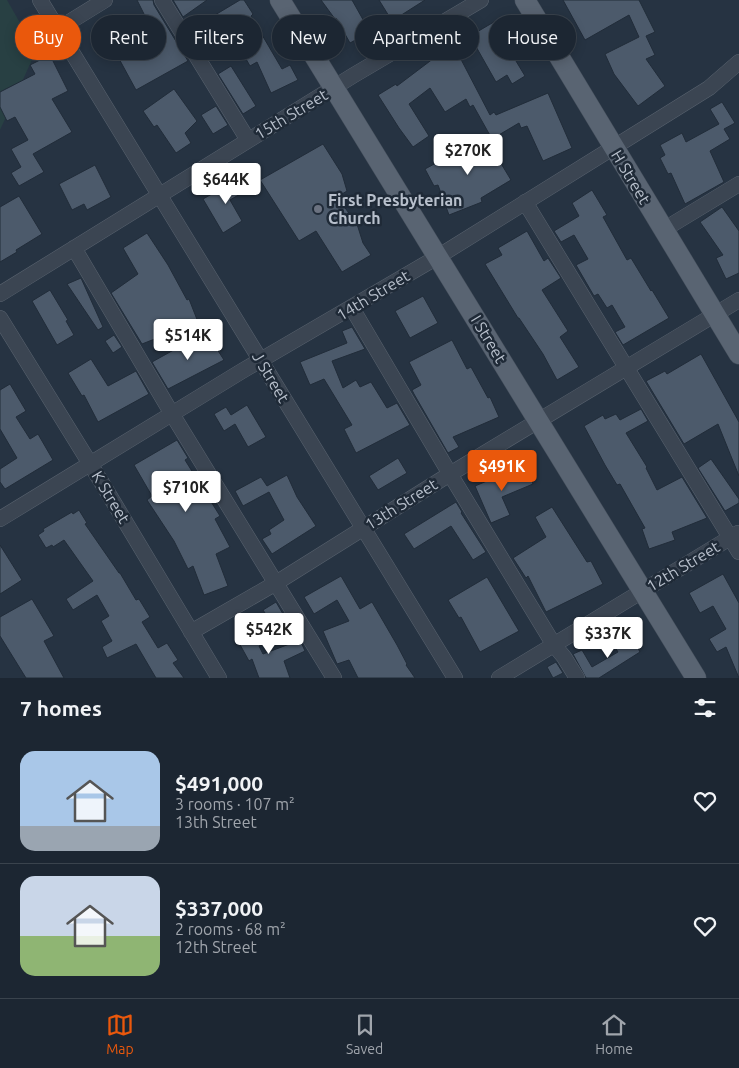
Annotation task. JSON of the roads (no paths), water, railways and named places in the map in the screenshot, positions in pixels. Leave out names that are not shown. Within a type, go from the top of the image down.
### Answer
[{"type":"main road","name":"I Street","points":[[281,0],[696,678]]},
{"type":"main road","name":"H Street","points":[[524,0],[739,354]]},
{"type":"street","name":"J Street","points":[[40,0],[49,15]]},
{"type":"street","points":[[81,15],[105,0]]},
{"type":"street","points":[[162,0],[248,140]]},
{"type":"street","name":"15th Street","points":[[0,294],[248,140],[481,0]]},
{"type":"street","name":"J Street","points":[[77,60],[158,196],[261,360],[455,678]]},
{"type":"street","name":"14th Street","points":[[0,519],[261,360],[439,256],[709,88],[739,62]]},
{"type":"street","points":[[663,230],[739,184]]},
{"type":"street","points":[[525,202],[626,368],[735,535],[739,552]]},
{"type":"street","points":[[74,248],[172,414],[334,678]]},
{"type":"street","name":"13th Street","points":[[191,632],[276,583],[538,420],[739,300]]},
{"type":"street","points":[[352,308],[450,474],[554,645],[577,678]]},
{"type":"street","name":"K Street","points":[[0,318],[219,678]]},
{"type":"street","name":"12th Street","points":[[499,678],[735,535]]},
{"type":"place","name":"First Presbyterian Church","points":[[318,209]]}]
